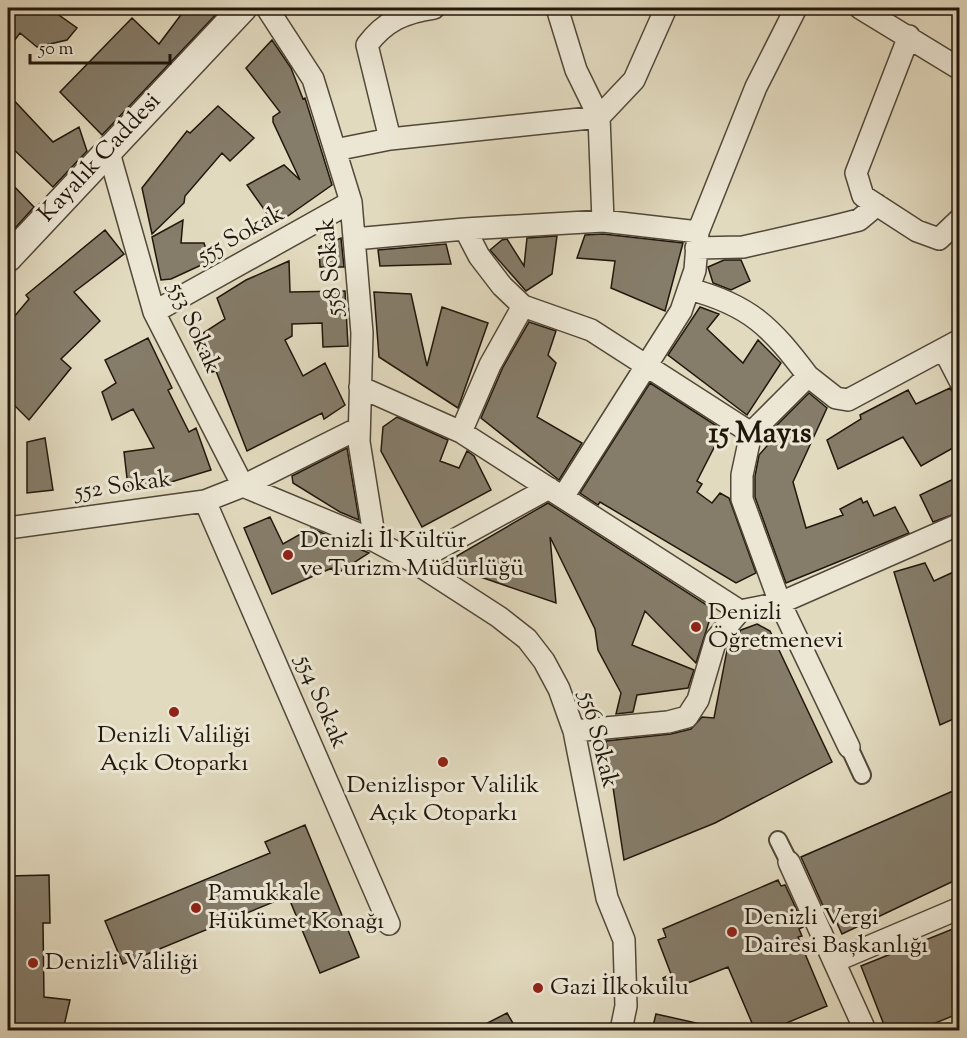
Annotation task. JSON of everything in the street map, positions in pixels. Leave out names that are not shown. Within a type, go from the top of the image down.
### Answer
[{"type":"street","name":"Kayalık Caddesi","points":[[8,258],[243,8]]},
{"type":"street","name":"558 Sokak","points":[[267,8],[313,79],[351,202],[362,333],[359,442],[375,541]]},
{"type":"street","points":[[390,139],[367,45],[379,28],[411,11],[434,8]]},
{"type":"street","points":[[557,8],[576,69],[599,117],[603,221]]},
{"type":"street","points":[[335,150],[390,139],[599,117],[634,80],[666,8]]},
{"type":"street","points":[[414,562],[556,493],[648,366],[681,311],[695,270],[697,240],[756,87],[796,8]]},
{"type":"street","points":[[860,8],[960,69]]},
{"type":"street","points":[[909,36],[856,173],[863,196],[917,231],[939,238],[958,223]]},
{"type":"street","name":"553 Sokak","points":[[108,149],[154,312],[243,486]]},
{"type":"street","name":"555 Sokak","points":[[154,312],[351,202]]},
{"type":"street","points":[[354,239],[465,229],[603,221],[742,247],[859,220],[877,205]]},
{"type":"street","points":[[465,229],[479,256],[502,286],[523,306],[591,330],[751,433]]},
{"type":"street","points":[[689,289],[721,297],[747,311],[783,343],[808,376],[836,398],[848,400],[952,345],[960,381]]},
{"type":"street","points":[[461,432],[490,365],[523,306]]},
{"type":"street","points":[[808,376],[751,433],[742,476],[742,499],[780,603],[862,775]]},
{"type":"street","points":[[360,387],[461,432],[740,611]]},
{"type":"street","name":"552 Sokak","points":[[8,528],[205,501],[243,486],[359,428]]},
{"type":"street","name":"556 Sokak","points":[[243,486],[375,541],[414,562],[499,617],[527,639],[544,661],[559,689],[574,731],[607,898],[624,940],[626,1006],[621,1030]]},
{"type":"street","name":"554 Sokak","points":[[205,501],[389,924]]},
{"type":"street","points":[[574,731],[668,722],[687,717],[698,700],[716,639],[740,611],[780,603],[960,524]]},
{"type":"street","points":[[778,840],[865,1030]]},
{"type":"street","points":[[835,961],[960,908]]},
{"type":"building","points":[[8,8],[49,8],[77,28],[67,40],[37,47],[20,33],[8,49]]},
{"type":"building","points":[[186,8],[222,8],[102,135],[60,92],[132,18],[159,44]]},
{"type":"building","points":[[272,40],[291,68],[303,99],[305,98],[332,185],[275,225],[247,185],[284,165],[300,180],[273,122],[273,117],[280,112],[246,68]]},
{"type":"building","points":[[8,94],[53,142],[79,127],[87,151],[53,187],[8,144]]},
{"type":"building","points":[[218,106],[254,138],[230,161],[222,153],[185,196],[184,203],[152,234],[142,188],[187,131],[190,133]]},
{"type":"building","points":[[8,180],[34,207],[8,236]]},
{"type":"building","points":[[183,220],[181,243],[204,243],[210,261],[171,279],[161,280],[152,237]]},
{"type":"building","points":[[105,230],[124,254],[74,292],[100,321],[61,359],[71,368],[29,420],[8,399],[8,324],[29,299],[26,295]]},
{"type":"building","points":[[603,234],[683,243],[665,311],[611,288],[615,261],[577,258],[585,235]]},
{"type":"building","points":[[557,236],[552,274],[526,291],[490,250],[502,240],[507,239],[524,266],[527,238]]},
{"type":"building","points":[[341,238],[344,267],[320,267],[319,247]]},
{"type":"building","points":[[446,244],[451,264],[380,266],[378,250]]},
{"type":"building","points":[[724,260],[741,260],[750,281],[731,290],[713,283],[708,267]]},
{"type":"building","points":[[289,261],[290,292],[345,291],[348,346],[323,347],[322,323],[292,324],[292,336],[285,340],[303,376],[325,363],[345,405],[324,419],[322,413],[247,451],[216,371],[212,372],[197,337],[225,319],[217,298],[246,280]]},
{"type":"building","points":[[374,292],[411,294],[427,366],[442,307],[488,323],[458,408],[379,357]]},
{"type":"building","points":[[700,307],[719,314],[707,329],[743,363],[758,340],[781,363],[747,415],[668,355]]},
{"type":"building","points":[[529,322],[556,331],[548,355],[556,363],[537,417],[582,443],[559,480],[481,418],[503,367]]},
{"type":"building","points":[[148,338],[172,388],[168,390],[189,432],[196,428],[211,470],[171,482],[128,487],[124,452],[154,448],[133,409],[112,420],[102,392],[116,383],[105,360]]},
{"type":"building","points":[[650,383],[723,430],[697,481],[702,484],[697,492],[712,503],[720,493],[729,498],[756,573],[736,583],[600,502],[598,505],[580,493]]},
{"type":"building","points":[[950,388],[960,404],[960,444],[921,466],[903,437],[838,469],[827,440],[861,419],[860,415],[908,390],[916,404]]},
{"type":"building","points":[[809,393],[827,408],[793,482],[806,528],[843,515],[840,509],[861,498],[863,503],[867,501],[874,516],[895,507],[909,533],[786,583],[755,497],[755,476],[759,455],[774,438],[768,434]]},
{"type":"building","points":[[397,417],[448,440],[440,461],[459,468],[467,451],[474,456],[491,490],[422,527],[381,451],[383,427]]},
{"type":"building","points":[[45,438],[53,490],[27,493],[27,442]]},
{"type":"building","points":[[347,448],[359,520],[340,512],[293,483],[292,476]]},
{"type":"building","points":[[960,476],[960,512],[933,522],[920,495]]},
{"type":"building","points":[[548,503],[713,609],[696,663],[645,611],[632,645],[694,670],[688,688],[637,695],[633,712],[616,714],[621,693],[598,650],[595,629],[550,537],[556,603],[443,564]]},
{"type":"building","points":[[270,517],[283,544],[311,528],[369,553],[335,575],[332,568],[272,594],[244,528]]},
{"type":"building","points":[[925,563],[934,581],[960,569],[960,716],[940,725],[894,572]]},
{"type":"building","points":[[757,624],[770,631],[832,762],[715,823],[624,860],[606,741],[671,734],[691,729],[702,717],[714,718],[728,645],[741,630]]},
{"type":"building","points":[[960,788],[960,878],[842,934],[829,906],[824,908],[801,857]]},
{"type":"building","name":"Pamukkale Hükümet Konağı","points":[[305,825],[359,957],[320,973],[288,896],[123,964],[105,921],[270,853],[265,842]]},
{"type":"building","points":[[49,875],[50,923],[43,923],[44,997],[70,1000],[63,1030],[9,1030],[8,876]]},
{"type":"building","points":[[778,880],[781,886],[785,885],[801,919],[803,927],[799,929],[802,936],[798,937],[827,1006],[770,1030],[755,1030],[728,967],[668,991],[663,978],[671,974],[658,940],[666,937],[663,929]]},
{"type":"building","points":[[960,926],[960,1013],[918,1030],[886,1030],[861,966]]},
{"type":"building","points":[[507,1013],[517,1030],[474,1030]]},
{"type":"building","points":[[656,1014],[701,1024],[700,1030],[652,1030]]},
{"type":"place","name":"Denizli İl Kültür ve Turizm Müdürlüğü","points":[[288,555]]},
{"type":"place","name":"Denizli Öğretmenevi","points":[[696,627]]},
{"type":"place","name":"Denizli Valiliği Açık Otoparkı","points":[[174,712]]},
{"type":"place","name":"Denizlispor Valilik Açık Otoparkı","points":[[443,762]]},
{"type":"place","name":"Pamukkale Hükümet Konağı","points":[[196,908]]},
{"type":"place","name":"Denizli Vergi Dairesi Başkanlığı","points":[[732,932]]},
{"type":"place","name":"Denizli Valiliği","points":[[33,963]]},
{"type":"place","name":"Gazi İlkokulu","points":[[538,988]]},
{"type":"district","name":"15 Mayıs","points":[[760,434]]}]
